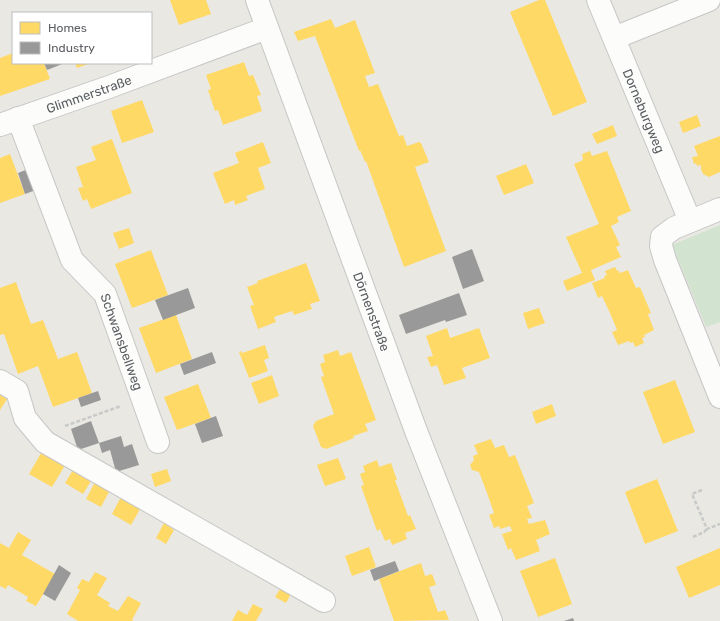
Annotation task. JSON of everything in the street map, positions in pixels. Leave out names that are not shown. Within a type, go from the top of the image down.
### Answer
[{"type":"street","name":"Dörnenstraße","points":[[257,0],[413,423],[491,621]]},
{"type":"street","name":"Dorneburgweg","points":[[598,0],[690,221]]},
{"type":"street","points":[[614,38],[709,0]]},
{"type":"street","name":"Glimmerstraße","points":[[9,122],[109,87],[267,28]]},
{"type":"street","name":"Schwansbellweg","points":[[9,122],[72,260],[105,294],[158,442]]},
{"type":"street","points":[[720,209],[674,228],[662,237],[661,246],[697,342],[720,397]]},
{"type":"street","points":[[0,381],[17,391],[25,418],[45,442],[324,601]]},
{"type":"path","points":[[39,435],[142,399]]},
{"type":"path","points":[[702,490],[692,494],[707,529]]},
{"type":"path","points":[[693,537],[720,524]]},
{"type":"green space","points":[[720,225],[720,322],[706,327],[672,245]]},
{"type":"building: Homes","points":[[170,0],[206,0],[211,14],[179,25]]},
{"type":"building: Homes","points":[[539,0],[545,0],[587,102],[553,116],[510,12]]},
{"type":"building: Homes","points":[[331,19],[335,28],[355,20],[375,73],[365,76],[369,87],[378,84],[399,136],[403,135],[407,146],[419,142],[421,143],[429,162],[415,167],[446,251],[404,267],[366,161],[365,162],[360,150],[359,151],[315,36],[298,41],[294,32]]},
{"type":"building: Homes","points":[[12,53],[12,64],[44,64],[50,79],[0,96],[0,58]]},
{"type":"building: Homes","points":[[244,62],[249,76],[253,75],[261,95],[257,96],[262,111],[223,125],[218,110],[215,111],[208,90],[211,89],[206,75]]},
{"type":"building: Homes","points":[[75,64],[88,64],[77,68]]},
{"type":"building: Homes","points":[[142,100],[154,132],[122,143],[111,111]]},
{"type":"building: Homes","points":[[697,115],[701,126],[683,133],[679,122]]},
{"type":"building: Homes","points":[[613,125],[617,136],[597,144],[592,134]]},
{"type":"building: Homes","points":[[720,136],[720,172],[709,177],[703,174],[701,165],[697,166],[696,163],[694,164],[692,157],[698,156],[694,146]]},
{"type":"building: Homes","points":[[112,139],[132,193],[91,209],[87,199],[83,201],[78,188],[83,187],[76,167],[96,160],[91,147]]},
{"type":"building: Homes","points":[[263,142],[271,163],[258,168],[265,189],[246,196],[248,200],[235,205],[234,200],[225,204],[213,173],[239,163],[235,153]]},
{"type":"building: Homes","points":[[590,151],[592,156],[607,151],[631,211],[617,217],[619,222],[611,226],[620,245],[616,247],[621,257],[591,270],[595,280],[567,291],[563,281],[582,273],[566,237],[599,224],[574,164],[583,160],[582,154]]},
{"type":"building: Homes","points":[[10,154],[25,194],[0,203],[0,158]]},
{"type":"building: Homes","points":[[526,164],[534,183],[504,195],[496,176]]},
{"type":"building: Homes","points":[[129,228],[134,243],[119,249],[113,233]]},
{"type":"building: Homes","points":[[151,250],[168,295],[132,308],[115,264]]},
{"type":"building: Homes","points":[[306,263],[320,301],[310,304],[312,309],[294,315],[292,311],[274,317],[276,322],[258,329],[250,306],[254,305],[247,287],[258,283],[257,281]]},
{"type":"building: Homes","points":[[615,267],[620,273],[628,270],[636,288],[640,287],[651,313],[648,314],[654,330],[644,335],[645,337],[642,338],[644,343],[635,347],[633,342],[630,343],[629,341],[618,345],[612,332],[617,330],[610,313],[602,296],[598,298],[592,283],[605,278],[604,276],[607,275],[605,271]]},
{"type":"building: Homes","points":[[16,282],[31,324],[43,320],[58,359],[77,352],[92,393],[53,407],[38,366],[18,374],[4,334],[0,335],[0,288]]},
{"type":"building: Homes","points":[[539,308],[545,323],[528,329],[523,313]]},
{"type":"building: Homes","points":[[176,315],[192,359],[156,373],[139,328]]},
{"type":"building: Homes","points":[[447,328],[450,338],[479,328],[490,358],[462,368],[466,378],[444,385],[437,365],[431,367],[427,357],[433,356],[426,336]]},
{"type":"building: Homes","points":[[265,345],[269,358],[264,360],[268,371],[249,378],[239,352],[241,351],[242,353]]},
{"type":"building: Homes","points":[[338,350],[340,356],[351,352],[376,420],[365,424],[368,431],[353,436],[354,438],[326,449],[321,447],[313,426],[316,421],[334,414],[321,377],[324,376],[320,364],[325,362],[323,355]]},
{"type":"building: Homes","points":[[272,375],[279,396],[259,404],[251,383]]},
{"type":"building: Homes","points":[[675,380],[695,432],[663,444],[643,392]]},
{"type":"building: Homes","points":[[198,384],[211,418],[177,430],[164,397]]},
{"type":"building: Homes","points":[[0,395],[7,399],[0,410]]},
{"type":"building: Homes","points":[[552,404],[556,416],[536,424],[532,412]]},
{"type":"building: Homes","points":[[491,439],[495,448],[504,445],[509,457],[515,455],[534,503],[527,506],[532,518],[527,519],[529,524],[545,520],[550,534],[536,540],[540,551],[516,560],[511,548],[508,550],[502,534],[512,531],[510,526],[500,529],[499,526],[494,528],[489,515],[494,513],[479,472],[472,470],[470,465],[474,460],[473,456],[478,454],[474,445]]},
{"type":"building: Homes","points":[[44,448],[67,462],[52,487],[29,474]]},
{"type":"building: Homes","points":[[338,458],[346,479],[325,486],[317,465]]},
{"type":"building: Homes","points":[[377,460],[379,467],[391,463],[397,480],[395,480],[408,516],[410,515],[416,529],[405,533],[407,539],[392,545],[390,539],[385,541],[380,529],[377,531],[361,486],[364,485],[360,474],[365,472],[363,466]]},
{"type":"building: Homes","points":[[167,469],[171,481],[155,487],[151,474]]},
{"type":"building: Homes","points":[[73,470],[91,481],[83,494],[65,483]]},
{"type":"building: Homes","points":[[657,479],[678,531],[645,544],[625,492]]},
{"type":"building: Homes","points":[[95,482],[110,490],[101,507],[86,499]]},
{"type":"building: Homes","points":[[123,493],[143,504],[131,525],[112,514]]},
{"type":"building: Homes","points":[[164,523],[174,530],[166,544],[156,538]]},
{"type":"building: Homes","points":[[18,532],[31,540],[22,555],[55,574],[36,606],[26,601],[28,597],[8,585],[6,589],[0,586],[0,543],[9,548]]},
{"type":"building: Homes","points":[[369,547],[376,567],[352,576],[345,556]]},
{"type":"building: Homes","points":[[720,548],[720,585],[689,598],[676,567]]},
{"type":"building: Homes","points":[[555,558],[572,604],[538,617],[520,571]]},
{"type":"building: Homes","points":[[421,563],[425,576],[432,574],[434,579],[436,585],[429,587],[438,612],[445,610],[449,620],[394,621],[379,579]]},
{"type":"building: Homes","points":[[95,572],[107,578],[97,595],[110,603],[108,606],[118,611],[128,596],[141,603],[132,620],[134,621],[78,621],[67,614],[80,590],[77,588],[82,579],[89,582]]},
{"type":"building: Homes","points":[[282,586],[292,592],[286,603],[275,597]]},
{"type":"building: Homes","points":[[253,604],[263,609],[256,621],[232,621],[238,610],[247,615]]},
{"type":"building: Industry","points":[[44,64],[62,64],[47,70]]},
{"type":"building: Industry","points":[[28,169],[36,190],[25,194],[18,173]]},
{"type":"building: Industry","points":[[472,249],[484,281],[463,289],[452,257]]},
{"type":"building: Industry","points":[[188,288],[195,308],[163,320],[155,300]]},
{"type":"building: Industry","points":[[459,293],[467,315],[446,322],[445,320],[406,334],[399,315]]},
{"type":"building: Industry","points":[[212,352],[216,363],[184,375],[180,364]]},
{"type":"building: Industry","points":[[98,391],[101,400],[81,407],[78,398]]},
{"type":"building: Industry","points":[[216,416],[223,436],[202,443],[195,424]]},
{"type":"building: Industry","points":[[91,421],[99,443],[78,450],[71,429]]},
{"type":"building: Industry","points":[[121,436],[124,447],[132,444],[139,465],[116,472],[110,450],[102,453],[99,443]]},
{"type":"building: Industry","points":[[395,561],[399,571],[374,581],[370,570]]},
{"type":"building: Industry","points":[[59,565],[71,573],[55,601],[43,594]]},
{"type":"building: Industry","points":[[573,618],[574,621],[564,621]]}]
